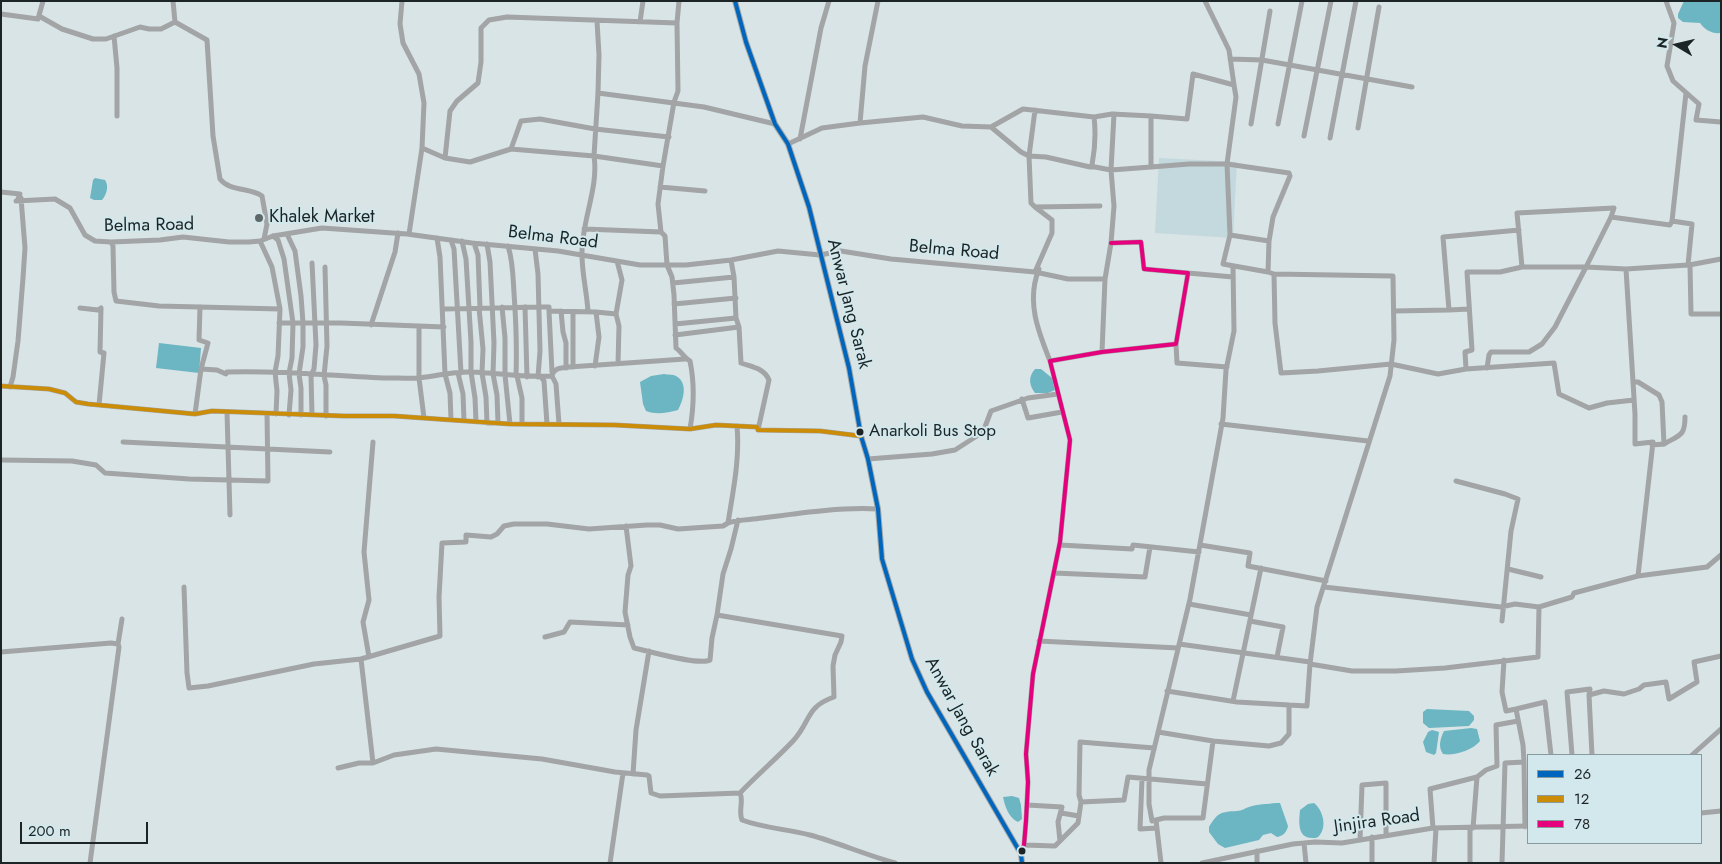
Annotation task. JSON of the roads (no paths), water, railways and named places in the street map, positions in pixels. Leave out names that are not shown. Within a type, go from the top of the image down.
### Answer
[{"type":"main road","name":"Anwar Jang Sarak","points":[[735,1],[746,42],[775,124],[788,144],[809,207],[849,368],[861,436],[868,459],[878,509],[882,560],[912,659],[927,692],[1021,854],[1022,863]]},
{"type":"street","points":[[1,14],[38,20],[43,1]]},
{"type":"street","points":[[173,1],[175,22]]},
{"type":"street","points":[[402,1],[400,24],[403,43],[419,74],[424,103],[422,148],[410,234]]},
{"type":"street","points":[[640,22],[644,1]]},
{"type":"street","points":[[679,1],[677,23],[678,91],[674,102],[658,204],[661,232],[665,236],[667,265],[673,283],[676,348],[685,359]]},
{"type":"street","points":[[800,139],[821,28],[829,1]]},
{"type":"street","points":[[860,123],[865,66],[878,1]]},
{"type":"street","points":[[1167,691],[1233,701],[1307,706],[1317,606],[1390,376],[1394,340],[1393,276],[1274,274],[1223,264],[1230,235],[1227,164],[1236,97],[1229,50],[1220,28],[1205,1]]},
{"type":"street","points":[[1278,124],[1302,1]]},
{"type":"street","points":[[1304,136],[1331,1]]},
{"type":"street","points":[[1330,138],[1356,1]]},
{"type":"street","points":[[1666,1],[1674,23],[1667,66],[1673,81],[1699,104],[1696,120],[1721,122]]},
{"type":"street","points":[[1358,128],[1379,7]]},
{"type":"street","points":[[1251,124],[1270,11]]},
{"type":"street","points":[[39,16],[62,29],[93,39],[106,39],[140,27],[161,29],[175,22]]},
{"type":"street","points":[[445,158],[450,111],[456,101],[478,83],[482,62],[481,28],[489,20],[507,17],[677,23]]},
{"type":"street","points":[[588,312],[582,255],[584,229],[595,163],[599,55],[597,21]]},
{"type":"street","points":[[175,22],[207,40],[213,129],[220,179],[230,187],[257,193],[262,196],[267,224],[262,240],[272,268],[280,309],[278,356],[275,372],[277,391],[276,414]]},
{"type":"street","points":[[114,36],[117,68],[117,116]]},
{"type":"street","points":[[1230,59],[1262,60],[1290,64],[1412,87]]},
{"type":"street","points":[[788,144],[822,128],[923,117],[962,126],[991,127],[1023,109],[1094,117],[1114,114],[1187,119],[1193,74],[1234,85]]},
{"type":"street","points":[[598,93],[704,107],[775,124]]},
{"type":"street","points":[[1611,217],[1670,225],[1672,221],[1686,93]]},
{"type":"street","points":[[1034,110],[1030,156],[1030,200],[1035,207],[1052,220],[1053,226],[1052,233],[1035,272]]},
{"type":"street","points":[[1102,352],[1106,279],[1114,206],[1111,170],[1114,114]]},
{"type":"street","points":[[1151,116],[1151,167]]},
{"type":"street","points":[[1090,168],[1094,152],[1094,117]]},
{"type":"street","points":[[511,149],[521,121],[540,120],[596,129],[669,137]]},
{"type":"street","points":[[991,127],[1021,152],[1030,156],[1090,168],[1111,170],[1189,164],[1227,164],[1289,173],[1288,182],[1273,217],[1269,241],[1268,272]]},
{"type":"street","points":[[422,148],[445,158],[470,162],[511,149],[594,156],[663,166]]},
{"type":"street","points":[[660,187],[705,191]]},
{"type":"street","points":[[1,192],[20,194],[16,201]]},
{"type":"street","points":[[10,387],[18,341],[25,248],[22,197],[16,201]]},
{"type":"street","name":"Belma Road","points":[[16,201],[56,199],[70,208],[86,235],[95,241],[160,240],[183,237],[229,242],[262,240],[273,236],[322,228],[410,234],[462,242],[535,248],[640,265],[731,260],[778,251],[820,255],[841,251],[891,259],[1035,272],[1068,279],[1106,279]]},
{"type":"street","points":[[1035,207],[1100,206]]},
{"type":"street","points":[[1487,368],[1491,352],[1529,352],[1542,344],[1555,327],[1614,208],[1518,213],[1522,267]]},
{"type":"street","points":[[1672,221],[1692,224],[1689,265],[1691,314],[1721,314]]},
{"type":"street","points":[[584,229],[661,232]]},
{"type":"street","points":[[1450,310],[1444,238],[1519,230]]},
{"type":"street","points":[[371,325],[392,261],[398,233]]},
{"type":"street","points":[[287,234],[295,251],[301,296],[303,323],[300,374],[301,415]]},
{"type":"street","points":[[1230,235],[1269,241]]},
{"type":"street","points":[[273,236],[278,240],[284,259],[293,323],[292,358],[289,373],[291,390],[289,414]]},
{"type":"street","points":[[437,238],[440,257],[445,374],[450,393],[451,420]]},
{"type":"street","points":[[451,240],[454,249],[464,421]]},
{"type":"street","points":[[110,242],[113,246],[114,292],[116,301],[159,306],[280,309]]},
{"type":"street","points":[[462,242],[466,259],[471,372],[476,422]]},
{"type":"street","points":[[1111,243],[1141,242],[1144,269],[1233,277]]},
{"type":"street","points":[[474,243],[478,255],[483,349],[482,373],[487,423]]},
{"type":"street","points":[[487,244],[490,262],[494,344],[493,374],[497,395],[498,423]]},
{"type":"street","points":[[508,246],[512,258],[517,376],[522,398],[522,424]]},
{"type":"street","points":[[535,248],[538,274],[539,377]]},
{"type":"street","points":[[731,260],[736,298],[736,318],[739,328],[740,363],[762,370],[767,374],[769,380],[758,430]]},
{"type":"street","points":[[1466,369],[1465,352],[1472,350],[1467,272],[1500,272],[1522,267],[1626,268],[1689,265],[1721,260]]},
{"type":"street","points":[[617,261],[622,280],[616,314],[619,326],[618,364]]},
{"type":"street","points":[[312,263],[316,345],[314,368],[311,375],[312,415]]},
{"type":"street","points":[[1213,741],[1203,818],[1164,818],[1152,821],[1149,804],[1149,770],[1189,604],[1222,424],[1227,366],[1234,331],[1233,266]]},
{"type":"street","points":[[325,267],[328,346],[324,376],[326,385],[326,416]]},
{"type":"street","points":[[1626,268],[1635,444],[1653,442],[1638,576]]},
{"type":"street","points":[[1021,854],[1024,845],[1027,805],[1026,745],[1033,674],[1060,545],[1070,440],[1050,361],[1034,314],[1033,286],[1039,269],[1035,272]]},
{"type":"street","points":[[1188,273],[1176,344],[1177,363],[1227,366]]},
{"type":"street","points":[[1274,274],[1275,323],[1280,372],[1318,371],[1391,364],[1438,374],[1466,369],[1554,362],[1559,394],[1589,408],[1608,403],[1634,400]]},
{"type":"street","points":[[673,283],[734,278]]},
{"type":"street","points":[[674,304],[736,298]]},
{"type":"street","points":[[195,414],[201,369],[208,344],[199,340],[200,307]]},
{"type":"street","points":[[502,307],[505,338],[505,375],[510,424]]},
{"type":"street","points":[[525,307],[527,377]]},
{"type":"street","points":[[443,310],[549,307],[552,374],[556,384],[560,424]]},
{"type":"street","points":[[80,308],[98,310],[101,308],[100,352],[104,354],[99,405]]},
{"type":"street","points":[[1394,311],[1469,309]]},
{"type":"street","points":[[550,311],[616,314]]},
{"type":"street","points":[[561,311],[562,332],[566,343],[566,368]]},
{"type":"street","points":[[573,312],[573,367]]},
{"type":"street","points":[[595,366],[599,337],[596,312]]},
{"type":"street","points":[[675,324],[736,318]]},
{"type":"street","points":[[279,323],[444,327]]},
{"type":"street","points":[[419,327],[419,378],[424,418]]},
{"type":"street","points":[[675,334],[739,328]]},
{"type":"street","points":[[1050,361],[1102,352],[1176,344]]},
{"type":"street","points":[[201,369],[217,370],[226,374],[228,372],[275,372],[324,376],[419,378],[471,372],[539,377],[552,374],[555,370],[573,367],[685,359],[690,361],[694,377],[694,407],[690,429]]},
{"type":"street","points":[[539,377],[544,381],[547,424]]},
{"type":"street","points":[[1633,382],[1638,382],[1659,395],[1662,402],[1664,444]]},
{"type":"street","points":[[1,386],[49,389],[65,393],[76,402],[195,414],[212,411],[326,416],[394,416],[487,423],[690,429],[716,425],[757,427],[758,430],[820,431],[861,436]]},
{"type":"street","points":[[868,459],[932,454],[955,450],[983,432],[991,412],[1022,400],[1058,394]]},
{"type":"street","points":[[1022,400],[1028,418],[1062,412]]},
{"type":"street","points":[[227,412],[230,515]]},
{"type":"street","points":[[1,460],[72,461],[96,464],[105,473],[268,481],[267,414]]},
{"type":"street","points":[[1652,445],[1664,444],[1679,437],[1685,426],[1685,417]]},
{"type":"street","points":[[1222,424],[1368,442]]},
{"type":"street","points":[[728,523],[738,452],[737,426]]},
{"type":"street","points":[[123,442],[330,452]]},
{"type":"street","points":[[369,657],[363,622],[369,600],[364,552],[373,442]]},
{"type":"street","points":[[1456,481],[1518,499],[1512,531],[1502,621]]},
{"type":"street","points":[[184,587],[189,688],[208,686],[314,664],[361,659],[440,636],[439,597],[442,543],[466,542],[466,535],[491,537],[504,526],[514,524],[547,524],[589,529],[660,525],[678,529],[723,526],[738,520],[878,509]]},
{"type":"street","points":[[626,526],[631,566],[628,575],[625,612],[634,648],[692,661],[705,662],[710,660],[723,574],[732,549],[738,520]]},
{"type":"street","points":[[1060,545],[1132,549],[1133,545],[1199,552]]},
{"type":"street","points":[[1200,545],[1250,553],[1248,566],[1326,581]]},
{"type":"street","points":[[1054,573],[1145,577],[1150,546]]},
{"type":"street","points":[[1324,587],[1503,606],[1515,604],[1538,607],[1572,597],[1574,592],[1638,576],[1707,567],[1721,555]]},
{"type":"street","points":[[1233,701],[1261,568]]},
{"type":"street","points":[[1508,569],[1541,577]]},
{"type":"street","points":[[1189,604],[1250,618],[1283,628],[1277,657]]},
{"type":"street","points":[[1039,641],[1178,646],[1243,652],[1352,671],[1444,668],[1538,657],[1538,607]]},
{"type":"street","points":[[338,768],[373,762],[394,755],[436,749],[542,760],[649,776],[650,793],[660,796],[740,792],[794,740],[813,709],[822,701],[834,697],[833,666],[835,655],[842,642],[842,636],[717,614]]},
{"type":"street","points":[[90,863],[114,683],[120,654],[118,644],[122,619]]},
{"type":"street","points":[[545,637],[564,632],[570,622],[628,625]]},
{"type":"street","points":[[1,652],[118,644]]},
{"type":"street","points":[[633,774],[636,730],[649,651]]},
{"type":"street","points":[[1589,695],[1604,691],[1624,694],[1639,689],[1644,685],[1666,682],[1668,699],[1697,682],[1694,662],[1721,656]]},
{"type":"street","points":[[361,659],[373,762]]},
{"type":"street","points":[[1504,660],[1502,692],[1506,711],[1545,702],[1551,754]]},
{"type":"street","points":[[1572,754],[1567,692],[1590,689],[1592,754]]},
{"type":"street","points":[[1158,732],[1213,741],[1269,746],[1281,743],[1289,734],[1289,705]]},
{"type":"street","points":[[1516,709],[1523,745],[1527,826]]},
{"type":"street","points":[[1434,863],[1435,828],[1430,789],[1477,777],[1486,770],[1497,766],[1496,725],[1518,721]]},
{"type":"street","points":[[1693,754],[1721,728]]},
{"type":"street","points":[[1024,845],[1055,846],[1078,823],[1081,802],[1079,795],[1080,742],[1154,748]]},
{"type":"street","points":[[1502,863],[1504,763],[1524,762]]},
{"type":"street","points":[[610,863],[623,773]]},
{"type":"street","points":[[1081,802],[1124,800],[1128,777],[1207,784]]},
{"type":"street","points":[[1470,863],[1477,777]]},
{"type":"street","points":[[1142,779],[1140,829],[1157,828]]},
{"type":"street","points":[[1360,840],[1362,785],[1386,783],[1386,835]]},
{"type":"street","points":[[740,792],[742,797],[740,812],[742,820],[808,834],[894,863]]},
{"type":"street","points":[[1027,805],[1062,807],[1058,822],[1060,840]]},
{"type":"street","points":[[1702,813],[1721,811]]},
{"type":"street","points":[[1061,813],[1079,816]]},
{"type":"street","points":[[1156,820],[1161,863]]},
{"type":"street","name":"Jinjira Road","points":[[1202,863],[1304,843],[1342,843],[1435,828],[1527,826]]},
{"type":"street","points":[[1372,837],[1372,863]]},
{"type":"street","points":[[1304,843],[1306,863]]},
{"type":"street","points":[[1257,851],[1257,863]]},
{"type":"water","points":[[1684,1],[1721,1],[1721,33],[1709,31],[1700,23],[1683,22],[1678,18]]},
{"type":"water","points":[[95,178],[105,180],[107,185],[107,190],[102,200],[90,198]]},
{"type":"water","points":[[159,343],[201,348],[199,373],[156,368]]},
{"type":"water","points":[[1035,369],[1041,369],[1052,378],[1055,390],[1048,393],[1035,393],[1030,381]]},
{"type":"water","points":[[675,375],[680,379],[684,387],[680,406],[678,410],[666,413],[646,411],[643,404],[640,382],[651,376]]},
{"type":"water","points":[[1427,709],[1469,711],[1474,716],[1474,720],[1469,726],[1429,728],[1423,723],[1423,712]]},
{"type":"water","points":[[1477,729],[1480,741],[1477,744],[1463,752],[1443,754],[1440,749],[1440,743],[1444,731]]},
{"type":"water","points":[[1432,730],[1439,732],[1436,753],[1434,755],[1426,752],[1423,742],[1428,732]]},
{"type":"water","points":[[1012,796],[1019,798],[1021,805],[1022,819],[1018,822],[1008,812],[1003,797]]},
{"type":"water","points":[[1280,803],[1288,826],[1286,832],[1281,836],[1277,837],[1271,833],[1263,835],[1259,840],[1225,848],[1218,844],[1209,832],[1209,827],[1220,814],[1240,811],[1255,805]]},
{"type":"water","points":[[1314,803],[1323,818],[1323,827],[1319,836],[1312,838],[1307,837],[1301,832],[1299,819],[1300,810],[1308,804]]},
{"type":"place","name":"Khalek Market","points":[[259,218]]},
{"type":"place","name":"Anarkoli Bus Stop","points":[[860,432]]}]
